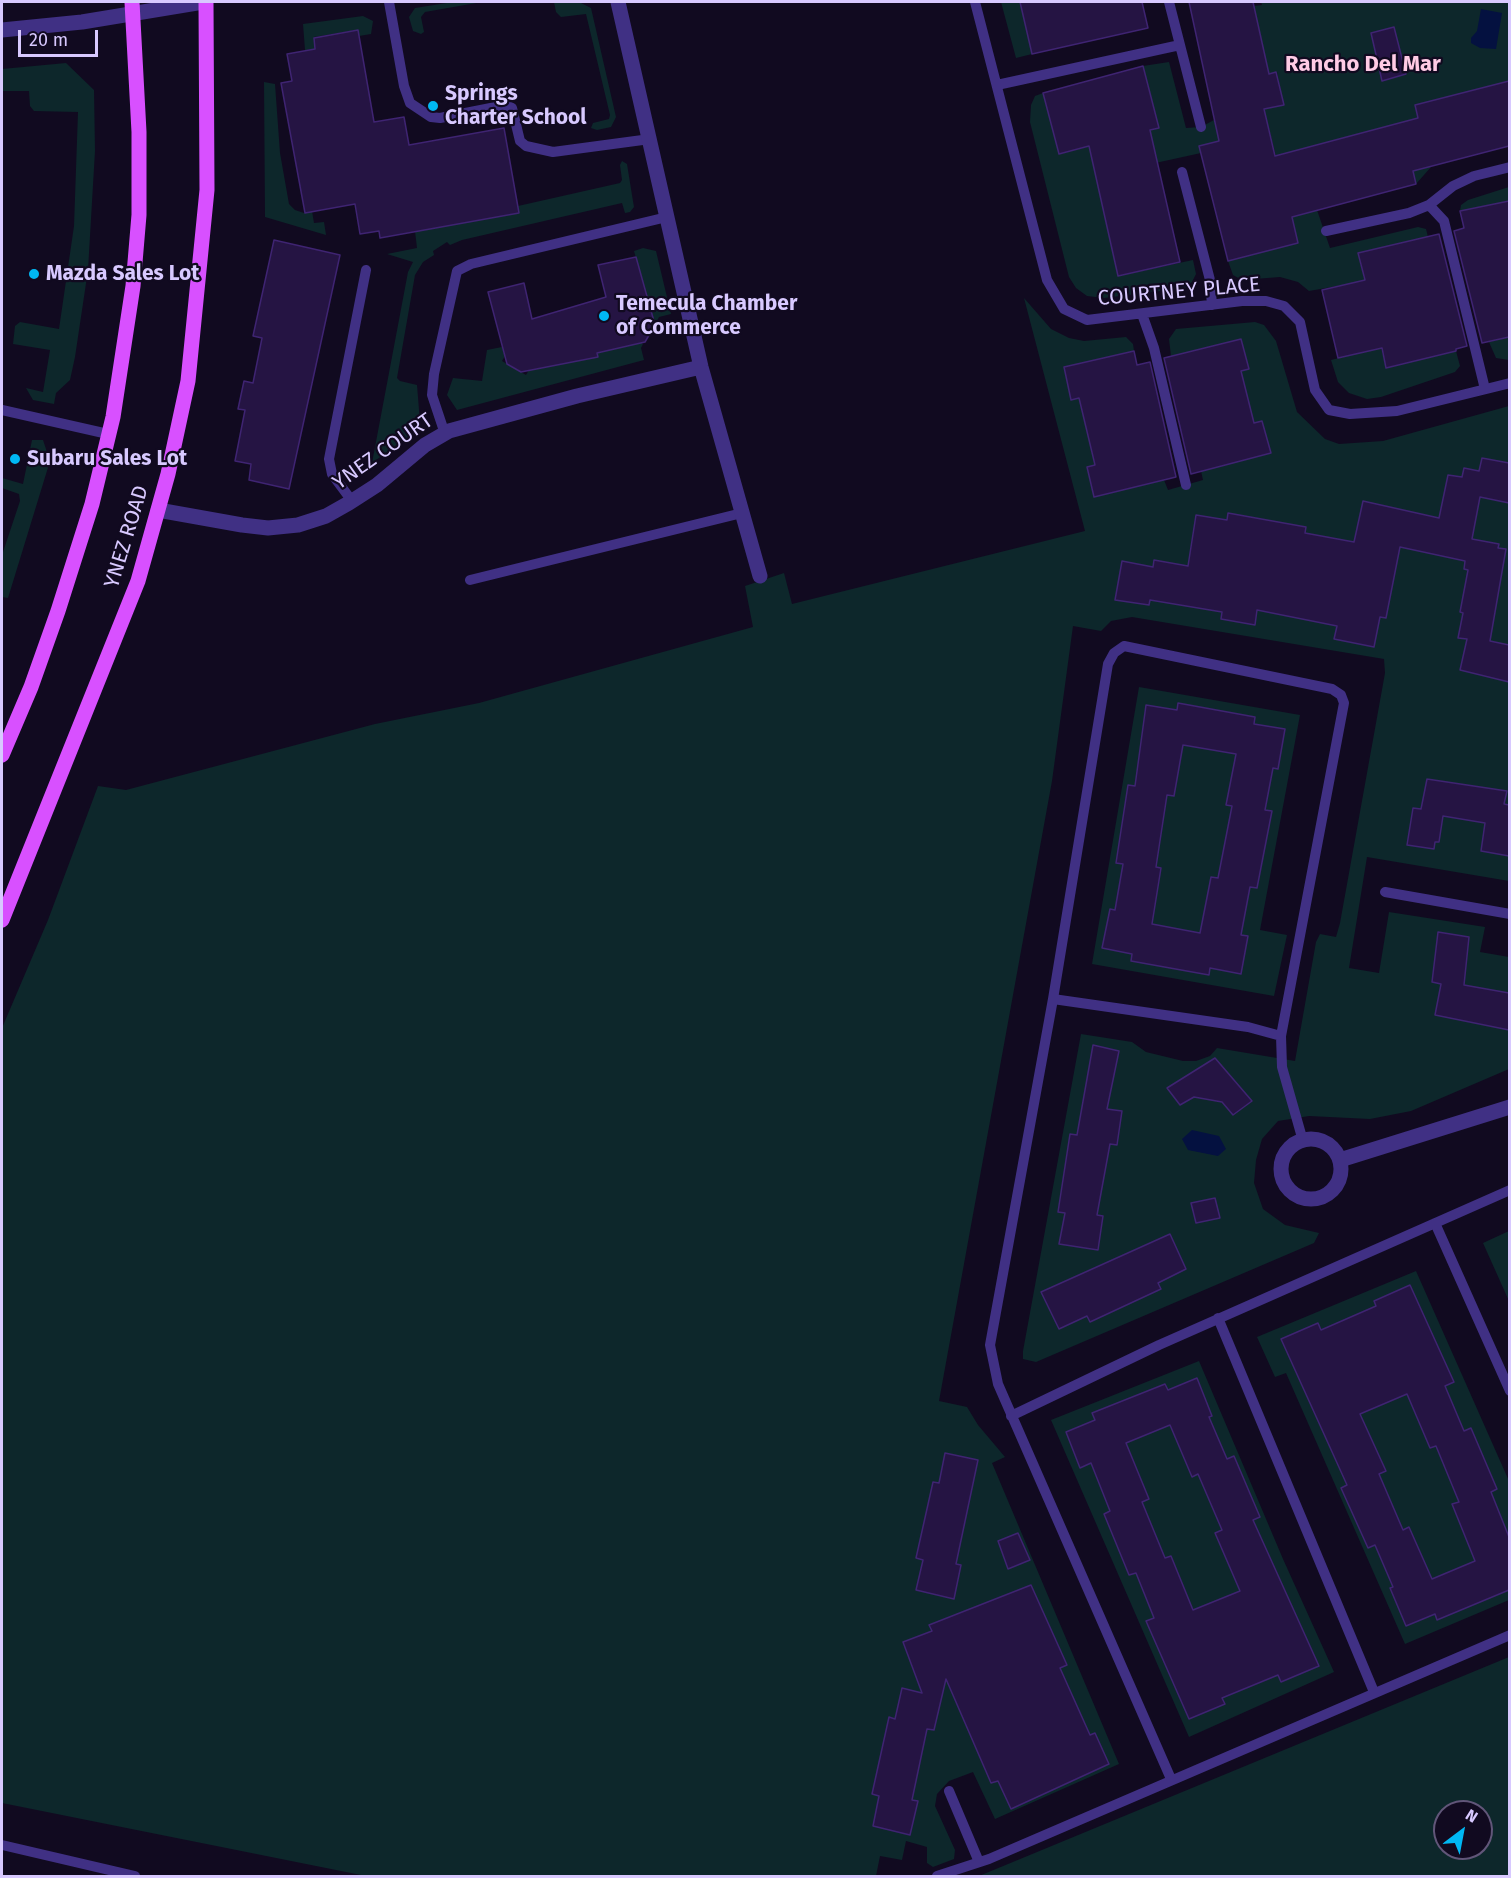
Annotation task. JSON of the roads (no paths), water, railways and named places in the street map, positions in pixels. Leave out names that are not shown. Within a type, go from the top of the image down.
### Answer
[{"type":"main road","name":"YNEZ ROAD","points":[[2,920],[138,581],[158,510],[188,381],[207,189],[204,2]]},
{"type":"main road","name":"YNEZ ROAD","points":[[2,755],[31,687],[58,611],[92,504],[108,434],[133,286],[139,215],[132,7]]},
{"type":"street","points":[[2,30],[41,28],[132,7],[204,2]]},
{"type":"street","points":[[618,2],[701,367],[760,576]]},
{"type":"street","name":"YNEZ COURT","points":[[158,510],[206,521],[268,528],[298,525],[326,516],[352,501],[377,485],[425,445],[475,422],[701,367]]},
{"type":"street","points":[[1340,1160],[1509,1107]]},
{"type":"street","points":[[1318,1140],[1327,1144],[1340,1160],[1339,1180],[1326,1196],[1305,1199],[1295,1195],[1283,1181],[1282,1162],[1292,1146],[1303,1141],[1318,1140]]},
{"type":"lane","points":[[389,2],[404,86],[410,103],[431,117],[440,118],[506,105],[512,108],[520,141],[526,146],[553,152],[650,139]]},
{"type":"lane","name":"COURTNEY PLACE","points":[[975,2],[1047,280],[1064,309],[1087,320],[1266,301],[1284,306],[1300,322],[1315,390],[1329,410],[1350,414],[1397,411],[1509,383]]},
{"type":"lane","points":[[1169,2],[1201,127]]},
{"type":"lane","points":[[997,86],[1180,45]]},
{"type":"lane","points":[[1326,231],[1409,213],[1429,205],[1453,186],[1474,176],[1509,167]]},
{"type":"lane","points":[[1182,172],[1210,280],[1212,305]]},
{"type":"lane","points":[[1429,205],[1444,221],[1485,389]]},
{"type":"lane","points":[[445,434],[432,395],[434,374],[457,271],[471,264],[668,217]]},
{"type":"lane","points":[[352,501],[332,474],[328,459],[366,270]]},
{"type":"lane","points":[[1142,314],[1154,348],[1186,485]]},
{"type":"lane","points":[[2,410],[108,434]]},
{"type":"lane","points":[[470,580],[742,513]]},
{"type":"lane","points":[[1171,1779],[1011,1416],[998,1384],[990,1346],[1053,999],[1108,664],[1114,653],[1124,646],[1332,689],[1341,695],[1344,703],[1281,1036],[1282,1067],[1303,1141]]},
{"type":"lane","points":[[1384,892],[1509,914]]},
{"type":"lane","points":[[1053,999],[1248,1027],[1281,1036]]},
{"type":"lane","points":[[1011,1416],[1218,1318],[1509,1191]]},
{"type":"lane","points":[[1435,1223],[1509,1391]]},
{"type":"lane","points":[[1218,1318],[1374,1692]]},
{"type":"lane","points":[[937,1876],[979,1862],[1509,1635]]},
{"type":"lane","points":[[949,1791],[979,1862]]},
{"type":"lane","points":[[2,1845],[135,1876]]},
{"type":"place","name":"Springs Charter School","points":[[433,106]]},
{"type":"place","name":"Mazda Sales Lot","points":[[34,274]]},
{"type":"place","name":"Temecula Chamber of Commerce","points":[[604,316]]},
{"type":"place","name":"Subaru Sales Lot","points":[[15,459]]},
{"type":"district","name":"Rancho Del Mar","points":[[1363,65]]}]
